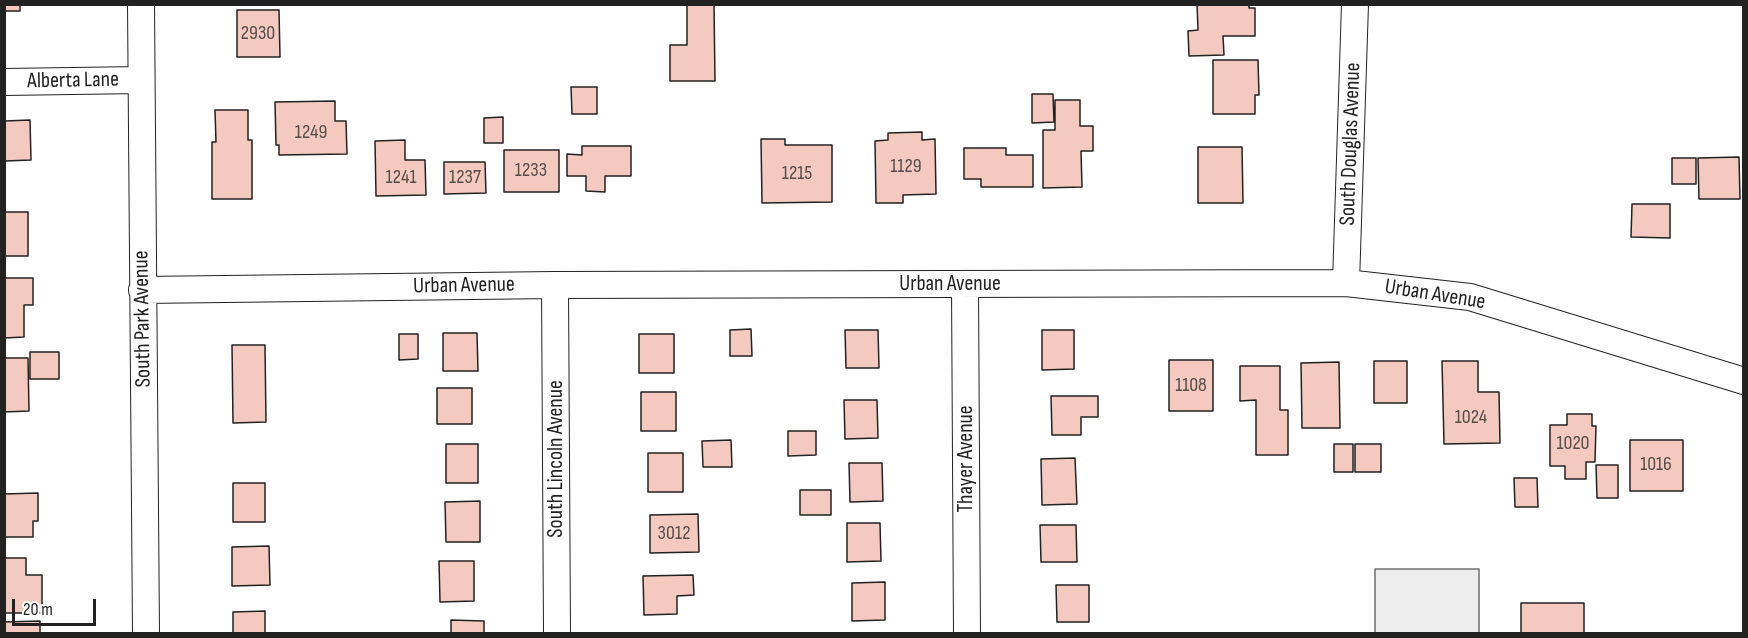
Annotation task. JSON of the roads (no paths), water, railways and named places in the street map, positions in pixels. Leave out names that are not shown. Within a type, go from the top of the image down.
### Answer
[{"type":"street","name":"South Park Avenue","points":[[141,4],[146,633]]},
{"type":"street","name":"South Douglas Avenue","points":[[1346,283],[1355,4]]},
{"type":"street","name":"Alberta Lane","points":[[4,81],[141,80]]},
{"type":"street","name":"Urban Avenue","points":[[142,290],[555,285],[1346,283],[1470,297],[1743,381]]},
{"type":"street","name":"South Lincoln Avenue","points":[[555,285],[556,633]]},
{"type":"street","name":"Thayer Avenue","points":[[965,285],[967,633]]}]
